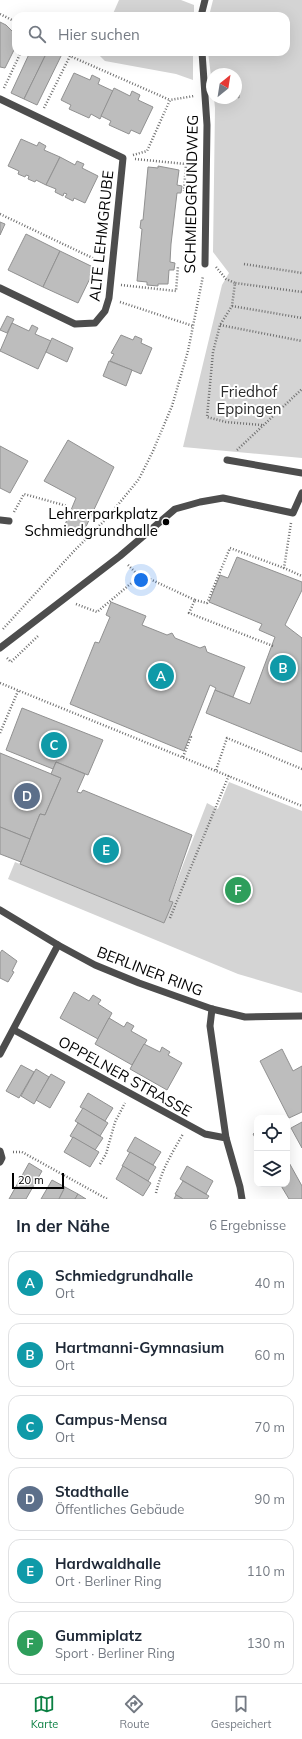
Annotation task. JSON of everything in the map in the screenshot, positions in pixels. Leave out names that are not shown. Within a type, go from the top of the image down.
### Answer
[{"type":"street","points":[[202,12],[205,0]]},
{"type":"street","name":"SCHMIEDGRUNDWEG","points":[[202,56],[207,125],[206,264]]},
{"type":"street","name":"ALTE LEHMGRUBE","points":[[0,98],[123,158],[111,264],[109,298],[105,311],[95,323],[75,324],[0,288]]},
{"type":"street","points":[[227,460],[302,473]]},
{"type":"street","points":[[0,648],[120,556],[175,509],[200,502],[223,498],[293,513],[302,493]]},
{"type":"street","points":[[0,520],[9,521]]},
{"type":"street","name":"BERLINER RING","points":[[0,910],[58,945],[95,965],[139,983],[212,1009],[245,1017],[302,1016]]},
{"type":"street","points":[[0,1054],[58,945]]},
{"type":"street","points":[[212,1009],[210,1026],[226,1138],[240,1186],[242,1199]]},
{"type":"street","name":"OPPELNER STRASSE","points":[[14,1030],[205,1134],[226,1138]]},
{"type":"street","points":[[0,1151],[2,1158],[0,1162]]},
{"type":"path","points":[[0,14],[12,20]]},
{"type":"path","points":[[3,89],[19,56]]},
{"type":"path","points":[[40,118],[70,56],[170,100],[204,94]]},
{"type":"path","points":[[123,158],[147,151],[170,100]]},
{"type":"path","points":[[123,158],[186,164],[184,191]]},
{"type":"path","points":[[0,214],[101,262],[111,264]]},
{"type":"path","points":[[206,264],[215,266],[226,279],[235,283],[302,292]]},
{"type":"path","name":"SCHMIEDGRUNDWEG","points":[[0,632],[74,550],[108,516],[139,479],[153,451],[172,406],[188,351],[206,264]]},
{"type":"path","points":[[244,264],[302,273]]},
{"type":"path","points":[[111,283],[176,291],[178,266]]},
{"type":"path","points":[[235,283],[232,306],[220,325],[213,352],[207,417],[226,422],[262,425]]},
{"type":"path","points":[[109,298],[193,326]]},
{"type":"path","points":[[232,306],[302,318]]},
{"type":"path","points":[[220,325],[302,341]]},
{"type":"path","points":[[227,460],[262,425],[302,389]]},
{"type":"path","points":[[9,521],[24,494],[67,506]]},
{"type":"path","points":[[284,568],[293,513]]},
{"type":"path","points":[[120,556],[139,576],[141,575],[195,600],[207,603],[230,548],[302,576]]},
{"type":"path","points":[[72,603],[96,612],[139,576]]},
{"type":"path","points":[[195,600],[189,612],[273,646]]},
{"type":"path","points":[[5,657],[11,662],[44,630]]},
{"type":"path","points":[[0,683],[302,806]]},
{"type":"path","points":[[0,733],[18,691]]},
{"type":"path","points":[[183,757],[191,737],[190,736]]},
{"type":"path","points":[[216,770],[227,738],[302,769]]},
{"type":"path","points":[[170,918],[229,775]]},
{"type":"path","points":[[100,1164],[106,1154],[115,1122],[130,1093]]},
{"type":"path","points":[[156,1193],[159,1180],[167,1162],[188,1125]]},
{"type":"path","points":[[0,1151],[22,1152],[106,1199]]},
{"type":"green space","points":[[119,0],[181,0],[194,5],[194,12],[114,12]]},
{"type":"green space","name":"Friedhof Eppingen","points":[[213,0],[302,0],[302,458],[183,447],[222,285],[229,273],[213,252],[215,104],[242,104],[242,68],[210,68],[208,56],[290,56],[290,12],[210,12]]},
{"type":"green space","points":[[100,56],[193,56],[193,80],[176,74],[105,61]]},
{"type":"green space","points":[[229,782],[302,811],[302,993],[238,974],[8,879],[15,862],[164,923],[173,902],[169,901],[207,803],[218,809]]},
{"type":"building","points":[[0,22],[12,31],[12,54],[5,68],[0,67]]},
{"type":"building","points":[[28,56],[45,56],[24,99],[11,93]]},
{"type":"building","points":[[45,56],[61,56],[37,105],[24,99]]},
{"type":"building","points":[[74,73],[90,80],[92,75],[100,79],[98,84],[113,91],[100,119],[91,114],[89,118],[69,109],[71,105],[61,100]]},
{"type":"building","points":[[114,88],[130,96],[132,91],[140,95],[138,100],[153,107],[140,134],[131,130],[129,134],[109,125],[111,121],[101,116]]},
{"type":"building","points":[[21,139],[37,146],[39,142],[46,146],[44,150],[60,157],[46,185],[36,180],[35,182],[28,179],[29,176],[26,175],[25,177],[18,174],[19,171],[8,166]]},
{"type":"building","points":[[60,157],[75,165],[77,161],[84,164],[82,168],[98,176],[85,203],[74,198],[73,201],[65,197],[67,194],[64,193],[63,196],[55,192],[56,189],[46,185]]},
{"type":"building","points":[[158,166],[179,170],[177,185],[182,186],[181,193],[177,193],[171,244],[170,262],[175,263],[174,270],[169,270],[168,284],[158,284],[158,286],[147,285],[147,282],[137,281],[142,229],[140,228],[141,220],[143,220],[148,167],[158,168]]},
{"type":"building","points":[[0,222],[5,224],[0,235]]},
{"type":"building","points":[[26,234],[60,251],[43,287],[8,270]]},
{"type":"building","points":[[60,251],[95,268],[78,303],[43,287]]},
{"type":"building","points":[[7,316],[14,319],[7,333],[0,330]]},
{"type":"building","points":[[12,323],[29,331],[32,325],[38,328],[35,334],[51,341],[38,369],[0,351]]},
{"type":"building","points":[[121,335],[133,340],[135,336],[142,339],[141,343],[152,348],[141,374],[110,361],[114,354],[111,353]]},
{"type":"building","points":[[52,338],[73,348],[67,362],[46,352]]},
{"type":"building","points":[[109,361],[132,370],[126,386],[103,376]]},
{"type":"building","points":[[68,440],[114,467],[83,533],[64,527],[76,498],[44,481]]},
{"type":"building","points":[[0,446],[28,461],[10,493],[0,488]]},
{"type":"building","points":[[237,557],[302,582],[302,590],[285,625],[302,638],[302,752],[206,713],[215,690],[250,704],[275,637],[259,630],[262,624],[209,602],[220,575],[228,578]]},
{"type":"building","points":[[111,602],[146,616],[142,625],[167,635],[172,633],[175,638],[200,648],[205,646],[207,652],[245,667],[233,697],[215,690],[216,688],[210,685],[184,751],[70,704],[95,642],[99,643],[110,617],[106,615]]},
{"type":"building","points":[[22,708],[103,740],[88,775],[56,762],[53,769],[6,750]]},
{"type":"building","points":[[0,753],[61,778],[45,815],[40,814],[30,839],[0,827]]},
{"type":"building","points":[[56,762],[85,774],[77,792],[81,793],[83,790],[192,835],[169,901],[173,902],[164,923],[20,864],[40,814],[45,815],[61,778],[51,774]]},
{"type":"building","points":[[0,827],[30,839],[21,862],[0,854]]},
{"type":"building","points":[[2,950],[17,961],[12,971],[14,972],[8,982],[0,978],[0,953]]},
{"type":"building","points":[[74,992],[89,1001],[93,995],[101,1000],[98,1004],[112,1013],[98,1039],[60,1018]]},
{"type":"building","points":[[109,1018],[124,1027],[127,1022],[134,1026],[131,1031],[147,1040],[132,1065],[95,1044]]},
{"type":"building","points":[[144,1044],[160,1052],[162,1047],[170,1052],[168,1055],[182,1063],[167,1090],[130,1069]]},
{"type":"building","points":[[282,1049],[293,1071],[302,1066],[302,1112],[290,1118],[290,1115],[287,1115],[260,1061]]},
{"type":"building","points":[[21,1065],[34,1072],[19,1098],[6,1091]]},
{"type":"building","points":[[36,1069],[49,1077],[34,1104],[21,1096]]},
{"type":"building","points":[[51,1074],[65,1082],[50,1108],[36,1100]]},
{"type":"building","points":[[88,1093],[113,1108],[105,1121],[80,1107]]},
{"type":"building","points":[[83,1108],[108,1123],[100,1136],[75,1121]]},
{"type":"building","points":[[302,1122],[302,1148],[291,1128]]},
{"type":"building","points":[[78,1123],[103,1138],[95,1150],[70,1136]]},
{"type":"building","points":[[73,1137],[99,1152],[90,1167],[64,1152]]},
{"type":"building","points":[[135,1137],[161,1152],[153,1165],[127,1151]]},
{"type":"building","points":[[130,1152],[156,1167],[148,1181],[122,1166]]},
{"type":"building","points":[[29,1163],[42,1171],[26,1199],[9,1199]]},
{"type":"building","points":[[290,1164],[302,1186],[302,1199],[289,1199],[282,1187],[290,1187]]},
{"type":"building","points":[[123,1166],[151,1183],[143,1196],[116,1179]]},
{"type":"building","points":[[187,1166],[213,1181],[206,1194],[180,1179]]},
{"type":"building","points":[[52,1180],[65,1187],[59,1199],[41,1199]]},
{"type":"building","points":[[183,1181],[209,1196],[207,1199],[183,1199],[175,1194]]},
{"type":"building","points":[[65,1187],[78,1194],[75,1199],[59,1199]]},
{"type":"building","points":[[78,1194],[86,1199],[75,1199]]},
{"type":"building","points":[[176,1195],[183,1199],[174,1199]]},
{"type":"place","name":"Lehrerparkplatz Schmiedgrundhalle","points":[[166,522]]},
{"type":"place","name":"Hartmanni-Gymnasium","points":[[283,668]]},
{"type":"place","name":"Schmiedgrundhalle","points":[[161,676]]},
{"type":"place","name":"Campus-Mensa","points":[[54,745]]},
{"type":"place","name":"Stadthalle","points":[[27,796]]},
{"type":"place","name":"Hardwaldhalle","points":[[106,850]]},
{"type":"place","name":"Gummiplatz","points":[[238,890]]}]
